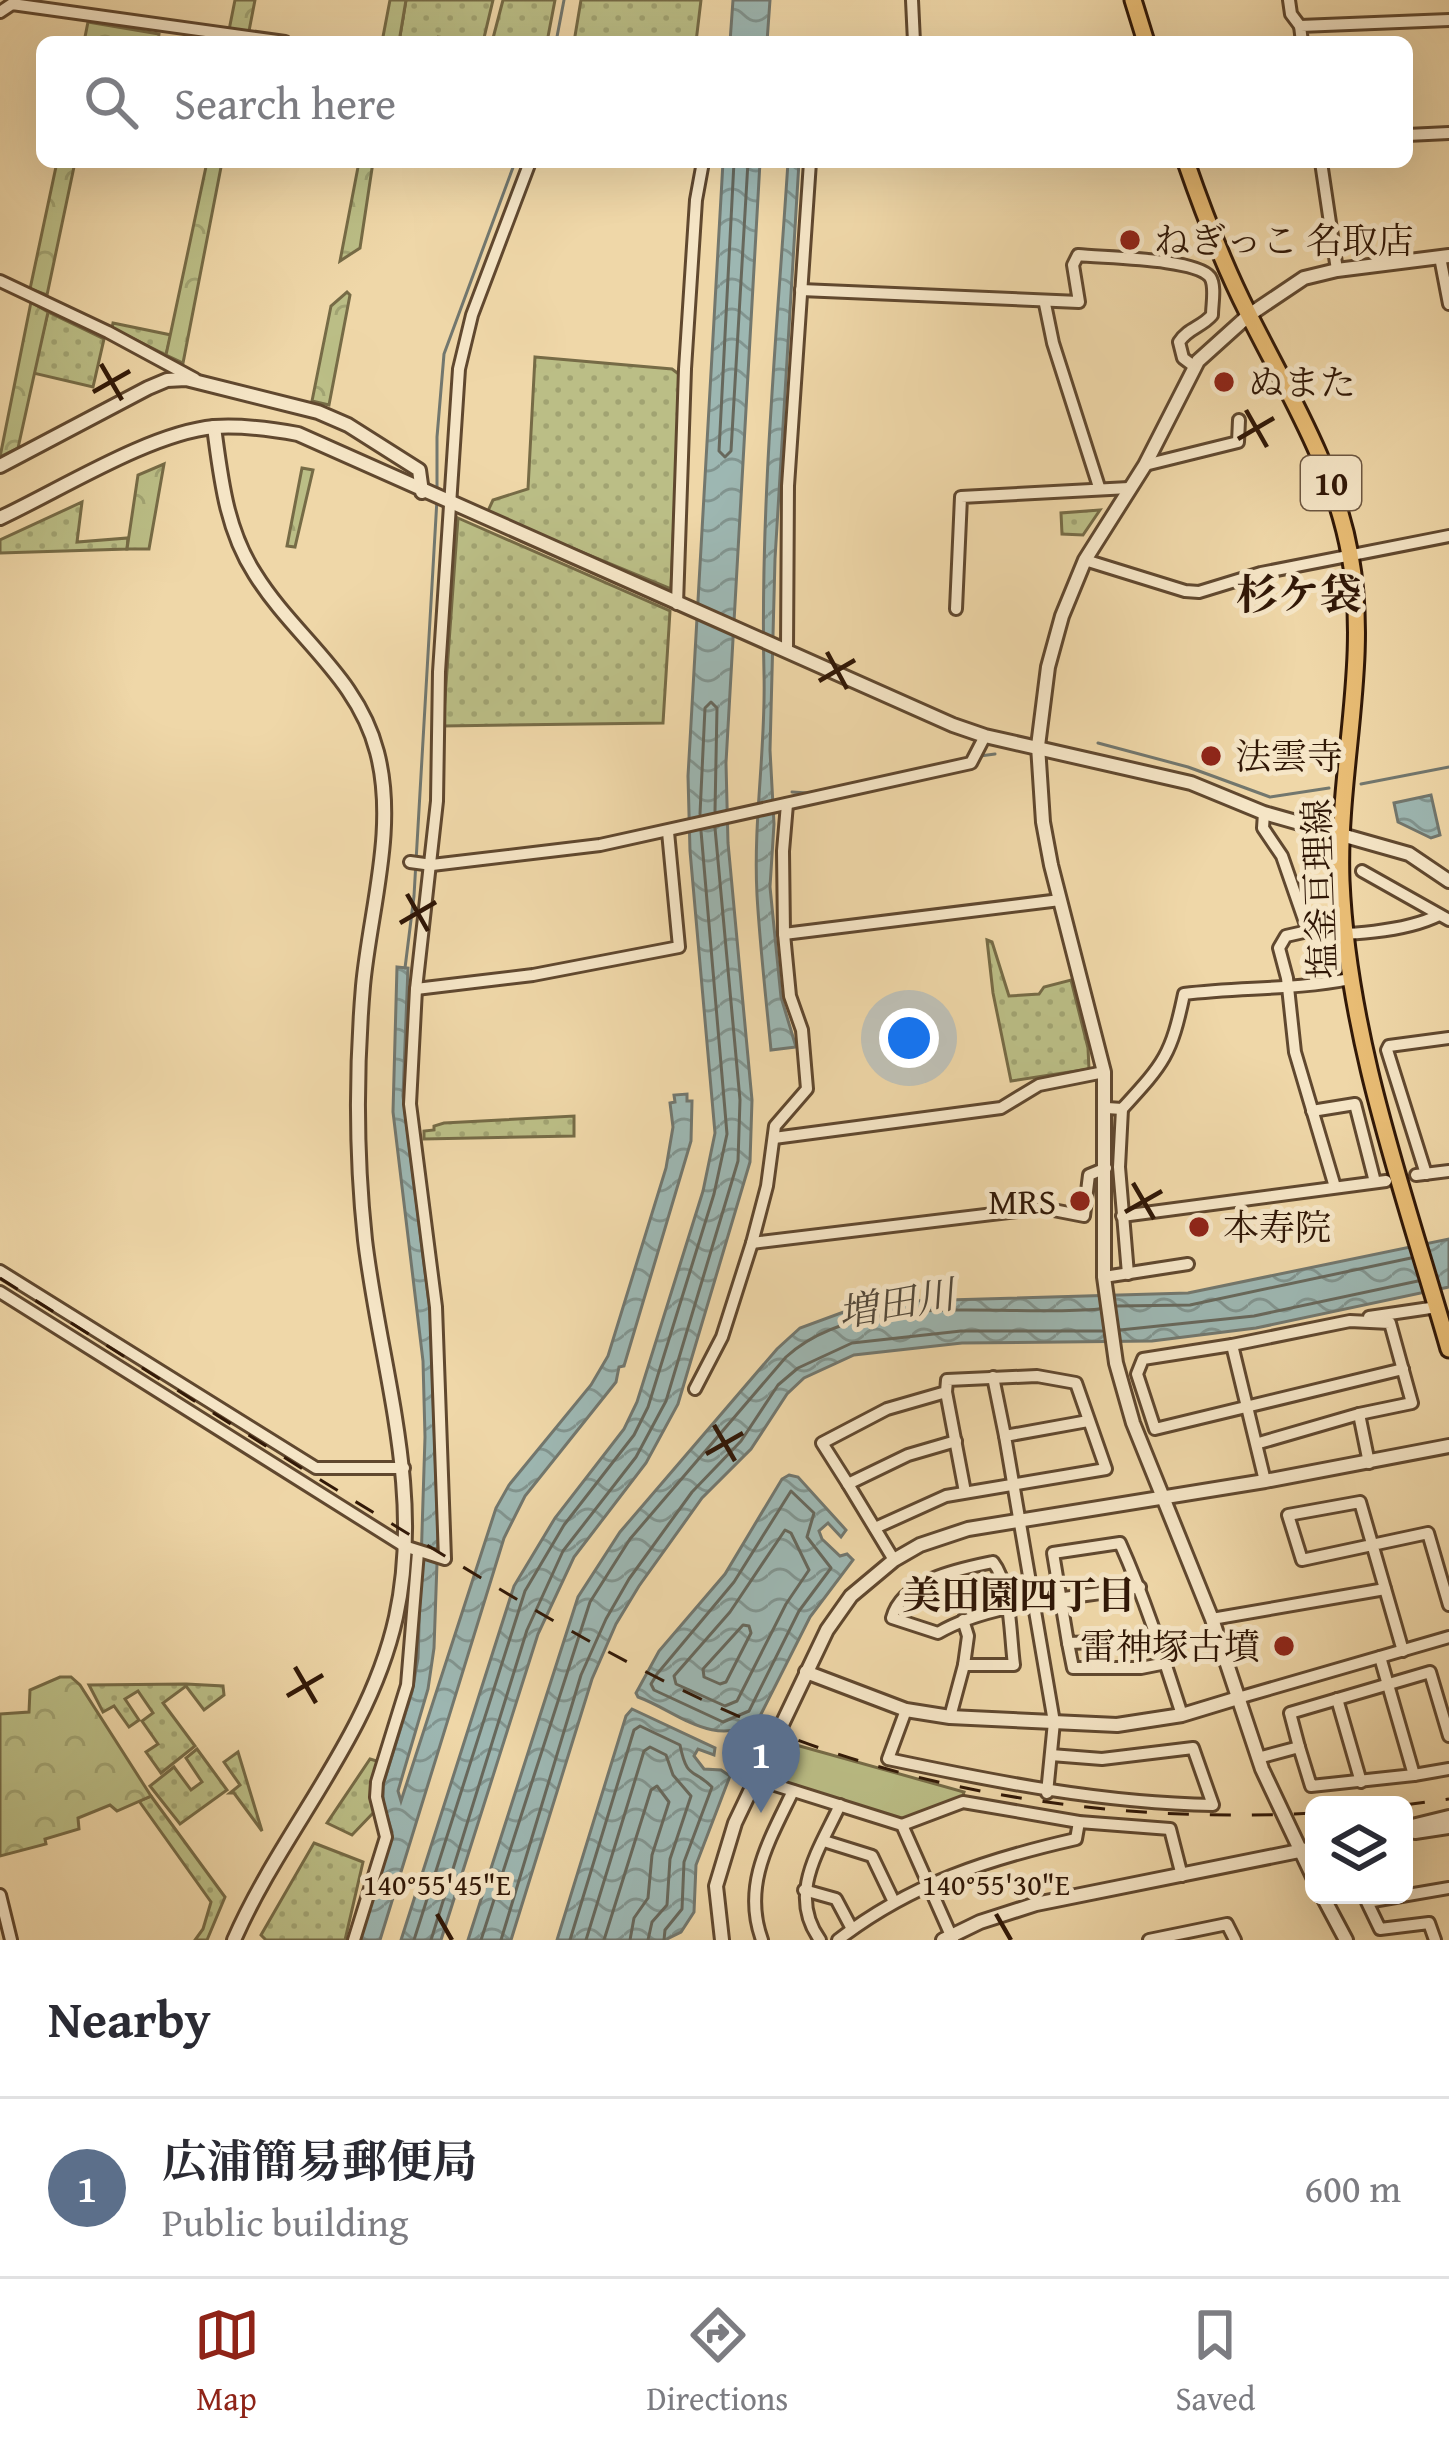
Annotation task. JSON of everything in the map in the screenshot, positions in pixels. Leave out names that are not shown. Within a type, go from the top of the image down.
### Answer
[{"type":"main road","points":[[1133,0],[1144,36]]},
{"type":"main road","name":"塩釜亘理線","points":[[1188,168],[1222,261],[1324,461],[1351,556],[1358,613],[1340,833],[1344,934],[1362,1041],[1449,1349]]},
{"type":"street","points":[[912,0],[914,36]]},
{"type":"street","points":[[1289,0],[1301,36]]},
{"type":"street","points":[[0,12],[12,4],[242,36]]},
{"type":"street","points":[[1300,26],[1449,20]]},
{"type":"street","points":[[1413,135],[1449,133]]},
{"type":"street","points":[[0,1292],[414,1550],[445,1559],[441,1368],[431,1243],[410,1104],[416,989],[429,865],[459,369],[472,315],[528,168]]},
{"type":"street","points":[[683,607],[685,369],[702,168]]},
{"type":"street","points":[[785,650],[790,607],[785,560],[811,168]]},
{"type":"street","points":[[1322,168],[1337,270]]},
{"type":"street","points":[[801,290],[1079,302],[1073,266],[1078,255],[1188,266],[1213,282],[1212,314],[1184,335],[1179,350],[1195,367]]},
{"type":"street","points":[[1305,1846],[1258,1758],[1212,1619],[1133,1423],[1114,1358],[1104,1281],[1104,1072],[1043,823],[1038,746],[1053,650],[1085,560],[1145,465],[1195,367],[1249,315],[1304,278],[1444,257],[1449,304]]},
{"type":"street","points":[[0,281],[164,362],[187,379],[303,406],[348,425],[419,470],[426,493]]},
{"type":"street","points":[[1045,304],[1099,487]]},
{"type":"street","points":[[164,362],[187,379]]},
{"type":"street","points":[[0,466],[187,379]]},
{"type":"street","points":[[1145,465],[1238,442],[1239,420]]},
{"type":"street","points":[[214,428],[225,504],[242,553],[272,599],[351,691],[374,739],[382,774],[384,823],[359,1043],[358,1161],[366,1242],[414,1550],[407,1685],[377,1782],[386,1837],[354,1940]]},
{"type":"street","points":[[0,518],[155,444],[214,428],[298,434],[985,736],[1191,783],[1264,813],[1409,854],[1449,881]]},
{"type":"street","points":[[956,609],[961,497],[1129,488]]},
{"type":"street","points":[[1085,560],[1199,592],[1262,573],[1449,536]]},
{"type":"street","points":[[410,862],[429,865],[600,845],[675,830],[971,763],[985,736]]},
{"type":"street","points":[[695,1389],[722,1337],[752,1243],[767,1186],[775,1126],[807,1089],[802,1030],[790,996],[784,934],[785,805]]},
{"type":"street","points":[[1264,813],[1263,828],[1282,856],[1308,931]]},
{"type":"street","points":[[416,989],[533,975],[679,947],[675,830]]},
{"type":"street","points":[[1362,871],[1444,917]]},
{"type":"street","points":[[784,934],[1060,900]]},
{"type":"street","points":[[1335,1187],[1295,1052],[1280,941],[1308,931],[1344,934],[1444,917]]},
{"type":"street","points":[[1128,1274],[1122,1216],[1122,1109],[1169,1053],[1184,994],[1244,986],[1286,990],[1350,979]]},
{"type":"street","points":[[1449,1038],[1387,1050],[1421,1175],[1449,1171]]},
{"type":"street","points":[[774,1138],[1001,1108],[1040,1085],[1104,1072]]},
{"type":"street","points":[[1122,1216],[1380,1181],[1355,1104],[1312,1111]]},
{"type":"street","points":[[1106,1108],[1122,1109]]},
{"type":"street","points":[[752,1243],[1043,1208],[1084,1216],[1089,1175],[1106,1168]]},
{"type":"street","points":[[1104,1281],[1188,1264]]},
{"type":"street","points":[[0,1270],[316,1468],[404,1468]]},
{"type":"street","points":[[1114,1358],[1143,1359],[1232,1345],[1437,1305]]},
{"type":"street","points":[[1258,1443],[1412,1403],[1390,1323],[1350,1321]]},
{"type":"street","points":[[1232,1345],[1265,1481]]},
{"type":"street","points":[[1143,1359],[1137,1374],[1155,1429],[1403,1370]]},
{"type":"street","points":[[875,1528],[924,1504],[964,1492],[1106,1469],[1076,1383],[1037,1376],[946,1380],[964,1492]]},
{"type":"street","points":[[993,1377],[1054,1722],[1048,1793]]},
{"type":"street","points":[[894,1560],[822,1443],[887,1409],[946,1392]]},
{"type":"street","points":[[1359,1414],[1370,1463]]},
{"type":"street","points":[[1005,1436],[1088,1421]]},
{"type":"street","points":[[848,1484],[908,1456],[956,1442]]},
{"type":"street","points":[[722,1940],[716,1906],[718,1869],[729,1835],[826,1630],[851,1596],[894,1560],[943,1536],[1449,1446]]},
{"type":"street","points":[[1403,1651],[1373,1548],[1360,1502],[1288,1515],[1302,1560],[1373,1548],[1428,1533],[1449,1606]]},
{"type":"street","points":[[1166,1663],[1141,1668],[1073,1668],[1053,1553],[1120,1543],[1140,1587],[1157,1635],[1166,1663],[1182,1715]]},
{"type":"street","points":[[234,1940],[272,1861],[347,1747],[365,1710],[414,1550]]},
{"type":"street","points":[[964,1664],[1014,1665],[1006,1610],[999,1569],[993,1562],[956,1570],[921,1585],[896,1603],[892,1618],[938,1633],[963,1620],[1006,1610],[1140,1587]]},
{"type":"street","points":[[1212,1619],[1385,1589]]},
{"type":"street","points":[[950,1717],[968,1636],[963,1620]]},
{"type":"street","points":[[1068,1643],[1157,1635]]},
{"type":"street","points":[[806,1672],[906,1710],[950,1717],[1118,1725],[1182,1715],[1449,1637]]},
{"type":"street","points":[[1380,1657],[1414,1775]]},
{"type":"street","points":[[1449,1736],[1430,1672],[1290,1713],[1312,1786],[1449,1769]]},
{"type":"street","points":[[1337,1699],[1360,1782]]},
{"type":"street","points":[[906,1710],[888,1759],[1048,1793],[1213,1805],[1193,1748],[1102,1759],[1051,1755]]},
{"type":"street","points":[[1258,1758],[1299,1747]]},
{"type":"street","points":[[756,1779],[902,1825],[963,1802],[1079,1822],[1170,1829],[1182,1876]]},
{"type":"street","points":[[763,1940],[754,1913],[754,1882],[793,1791]]},
{"type":"street","points":[[820,1940],[809,1924],[804,1890],[840,1805]]},
{"type":"street","points":[[1413,1828],[1449,1817]]},
{"type":"street","points":[[838,1940],[927,1883],[1001,1856],[1076,1839],[1079,1822]]},
{"type":"street","points":[[902,1825],[949,1938],[1036,1904],[1305,1850]]},
{"type":"street","points":[[1413,1830],[1449,1827]]},
{"type":"street","points":[[824,1841],[872,1856],[894,1902]]},
{"type":"street","points":[[1435,1940],[1429,1923],[1380,1929],[1367,1902],[1449,1888]]},
{"type":"street","points":[[804,1890],[836,1899],[851,1929]]},
{"type":"street","points":[[0,1895],[11,1940]]},
{"type":"street","points":[[1327,1904],[1346,1940]]},
{"type":"street","points":[[1149,1940],[1227,1924],[1235,1940]]},
{"type":"green space","points":[[235,0],[255,0],[249,31],[229,30]]},
{"type":"green space","points":[[390,0],[406,0],[400,36],[383,36]]},
{"type":"green space","points":[[406,0],[493,0],[484,36],[400,36]]},
{"type":"green space","points":[[503,0],[555,0],[548,36],[494,36]]},
{"type":"green space","points":[[581,0],[701,0],[697,36],[575,36]]},
{"type":"green space","points":[[88,22],[159,34],[159,36],[85,36]]},
{"type":"green space","points":[[56,168],[74,168],[47,295],[30,289]]},
{"type":"green space","points":[[206,168],[221,168],[183,363],[166,355]]},
{"type":"green space","points":[[358,168],[372,168],[360,248],[340,261]]},
{"type":"green space","points":[[347,292],[329,405],[312,401],[331,306]]},
{"type":"green space","points":[[31,302],[48,312],[18,448],[0,457]]},
{"type":"green space","points":[[48,312],[104,339],[93,387],[33,373]]},
{"type":"green space","points":[[113,323],[171,335],[166,355],[112,328]]},
{"type":"green space","points":[[535,357],[672,369],[680,375],[671,589],[487,513],[493,500],[528,489]]},
{"type":"green space","points":[[164,464],[149,549],[127,549],[138,475]]},
{"type":"green space","points":[[302,468],[313,470],[295,547],[287,546]]},
{"type":"green space","points":[[82,502],[77,542],[128,538],[127,549],[0,553],[0,540]]},
{"type":"green space","points":[[1100,510],[1083,535],[1062,534],[1061,513]]},
{"type":"green space","points":[[458,518],[670,611],[663,723],[443,726]]},
{"type":"green space","points":[[987,940],[992,942],[1009,996],[1039,994],[1044,987],[1071,980],[1089,1069],[1011,1081]]},
{"type":"green space","points":[[574,1116],[574,1136],[424,1139],[424,1131],[444,1123]]},
{"type":"green space","points":[[71,1677],[80,1685],[151,1796],[117,1811],[110,1805],[78,1818],[79,1829],[0,1856],[0,1714],[29,1712],[30,1690]]},
{"type":"green space","points":[[89,1685],[223,1686],[224,1695],[204,1710],[186,1686],[163,1703],[195,1746],[161,1773],[146,1752],[158,1744],[142,1721],[153,1713],[138,1691],[125,1699],[139,1720],[129,1727],[114,1706],[103,1712]]},
{"type":"green space","points":[[789,1743],[964,1792],[962,1798],[902,1821],[778,1780],[774,1771]]},
{"type":"green space","points":[[197,1749],[227,1790],[180,1824],[150,1786],[174,1767],[191,1790],[202,1782],[186,1758]]},
{"type":"green space","points":[[238,1752],[262,1831],[230,1793],[240,1785],[224,1762]]},
{"type":"green space","points":[[370,1759],[380,1762],[371,1797],[374,1812],[352,1835],[327,1823]]},
{"type":"green space","points":[[151,1796],[225,1897],[207,1940],[195,1940],[211,1902],[139,1801]]},
{"type":"green space","points":[[314,1843],[363,1862],[345,1940],[266,1940],[261,1935]]},
{"type":"water","points":[[733,0],[770,0],[767,36],[730,36]]},
{"type":"water","points":[[723,168],[760,168],[726,763],[728,843],[752,1100],[750,1162],[678,1404],[646,1463],[574,1557],[538,1634],[441,1940],[401,1940],[514,1586],[555,1518],[624,1429],[637,1402],[703,1191],[715,1133],[690,851],[688,776]]},
{"type":"water","points":[[788,168],[799,168],[775,559],[770,750],[774,824],[770,887],[781,997],[796,1047],[771,1050],[756,867],[767,483]]},
{"type":"water","points":[[1431,795],[1440,835],[1431,838],[1398,822],[1394,803]]},
{"type":"water","points":[[397,967],[408,968],[403,1096],[430,1311],[438,1535],[434,1648],[428,1689],[398,1791],[401,1801],[496,1508],[608,1356],[666,1168],[674,1095],[687,1094],[687,1101],[692,1101],[691,1141],[624,1366],[525,1496],[504,1538],[380,1940],[358,1940],[392,1832],[383,1785],[418,1658],[423,1361],[393,1112]]},
{"type":"water","points":[[1449,1239],[1449,1287],[1256,1328],[1152,1341],[962,1343],[854,1355],[804,1378],[787,1394],[751,1449],[702,1498],[616,1624],[592,1679],[511,1940],[468,1940],[578,1597],[620,1532],[800,1328],[849,1310],[912,1301],[1188,1293]]},
{"type":"water","points":[[798,1477],[846,1530],[841,1537],[828,1523],[819,1531],[840,1556],[847,1554],[853,1560],[810,1617],[758,1720],[742,1728],[711,1730],[638,1697],[659,1651],[725,1574],[782,1479]]},
{"type":"water","points":[[632,1709],[715,1748],[714,1755],[698,1749],[694,1756],[704,1769],[730,1776],[696,1865],[694,1912],[681,1932],[665,1940],[557,1940],[626,1716]]},
{"type":"waterway","points":[[557,36],[564,0]]},
{"type":"waterway","points":[[437,489],[444,354],[513,168]]},
{"type":"waterway","points":[[405,968],[414,896],[437,499]]},
{"type":"waterway","points":[[1098,743],[1188,767],[1270,797],[1329,788]]},
{"type":"waterway","points":[[980,756],[995,754]]},
{"type":"waterway","points":[[792,792],[808,793],[956,761]]},
{"type":"waterway","points":[[1361,784],[1449,767]]},
{"type":"railway","points":[[0,1278],[520,1601],[642,1670],[769,1729],[901,1773],[1037,1801],[1176,1814],[1305,1813]]},
{"type":"railway","points":[[1413,1804],[1449,1799]]},
{"type":"place","name":"ねぎっこ 名取店","points":[[1130,240]]},
{"type":"place","name":"ぬまた","points":[[1224,382]]},
{"type":"place","name":"法雲寺","points":[[1211,756]]},
{"type":"place","name":"MRS","points":[[1080,1201]]},
{"type":"place","name":"本寿院","points":[[1199,1227]]},
{"type":"place","name":"雷神塚古墳","points":[[1284,1646]]},
{"type":"place","name":"広浦簡易郵便局","points":[[761,1813]]},
{"type":"district","name":"杉ケ袋","points":[[1299,594]]},
{"type":"district","name":"美田園四丁目","points":[[1019,1595]]},
{"type":"water label","name":"増田川","points":[[896,1303]]}]
